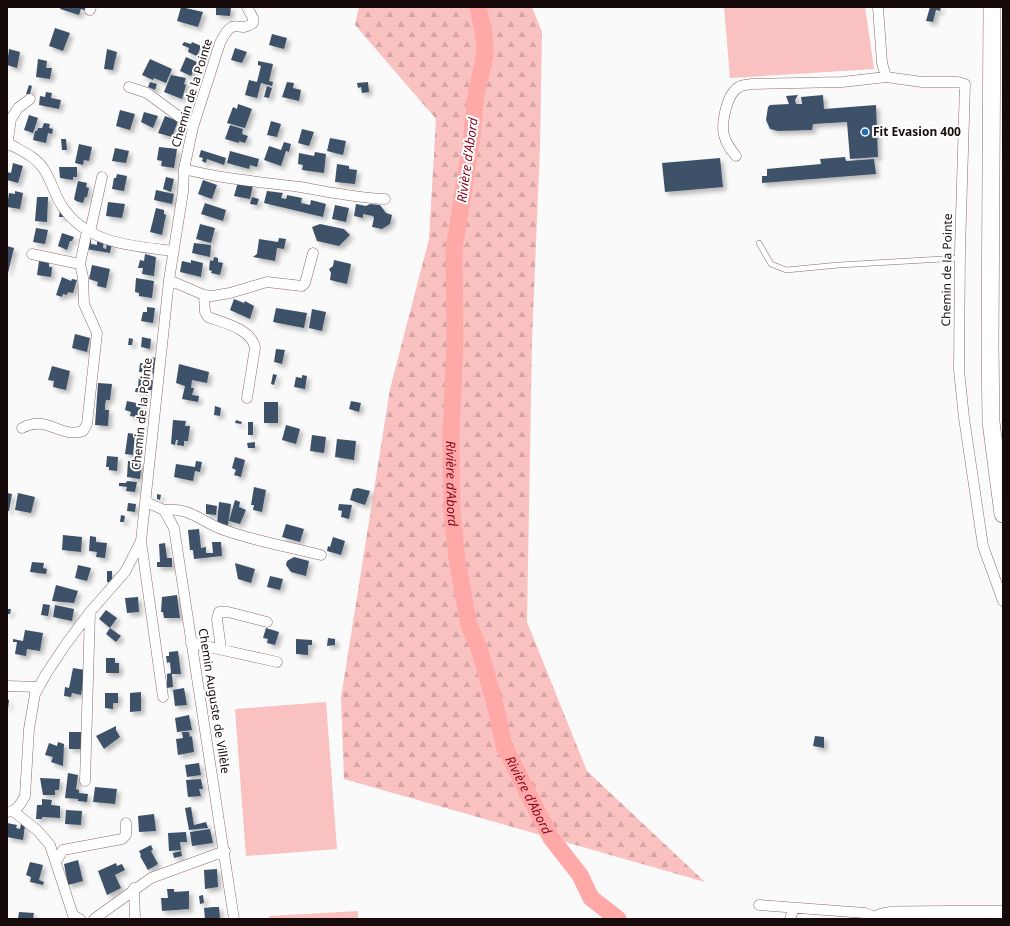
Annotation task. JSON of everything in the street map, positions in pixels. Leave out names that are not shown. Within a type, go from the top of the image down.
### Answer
[{"type":"highway","points":[[992,7],[991,422],[1003,514]]},
{"type":"street","name":"Chemin de la Pointe","points":[[10,812],[20,805],[25,796],[29,729],[35,694],[66,644],[90,612],[125,572],[141,541],[169,280],[183,192],[184,170],[193,127],[220,43],[226,31],[230,27],[250,26],[254,23],[247,7]]},
{"type":"street","points":[[736,156],[729,148],[722,126],[728,103],[733,91],[738,87],[751,84],[842,82],[886,77],[882,63],[878,7]]},
{"type":"street","name":"Chemin de la Pointe","points":[[886,77],[922,82],[958,82],[964,84],[959,370],[964,418],[983,546],[1003,601]]},
{"type":"street","points":[[129,87],[147,93],[193,127]]},
{"type":"street","points":[[30,99],[18,108],[11,119],[8,144],[28,155],[42,167],[62,206],[74,220],[89,231],[117,244],[174,251]]},
{"type":"street","points":[[184,170],[230,179],[367,198],[386,199]]},
{"type":"street","points":[[22,428],[31,423],[40,422],[65,432],[76,434],[84,431],[87,424],[97,333],[84,304],[83,277],[80,264],[102,178]]},
{"type":"street","points":[[169,280],[204,295],[212,296],[230,294],[267,282],[302,286],[305,283],[313,253]]},
{"type":"street","points":[[32,254],[80,264]]},
{"type":"street","points":[[204,295],[205,312],[208,317],[248,335],[254,342],[255,348],[247,398]]},
{"type":"street","points":[[146,502],[164,510],[175,509],[186,511],[223,530],[321,555]]},
{"type":"street","name":"Chemin Auguste de Villèle","points":[[164,510],[170,518],[174,528],[225,851],[234,919]]},
{"type":"street","points":[[141,541],[163,697]]},
{"type":"street","points":[[85,780],[90,612]]},
{"type":"street","points":[[221,649],[217,619],[219,612],[228,612],[267,622]]},
{"type":"street","points":[[192,643],[277,662]]},
{"type":"street","points":[[7,686],[39,687]]},
{"type":"street","points":[[10,812],[37,830],[50,845],[73,915],[80,919]]},
{"type":"street","points":[[56,862],[63,850],[122,839],[126,834],[126,823]]},
{"type":"street","points":[[94,919],[100,916],[134,888],[150,878],[171,869],[225,851]]},
{"type":"street","points":[[134,888],[135,919]]},
{"type":"street","points":[[759,904],[865,913],[870,915],[872,919],[882,914],[894,913],[1003,912]]},
{"type":"street","points":[[790,919],[794,908]]},
{"type":"lane","points":[[759,243],[770,264],[786,270],[839,265],[960,258]]},
{"type":"green space","points":[[359,7],[532,7],[542,32],[540,147],[532,339],[527,622],[587,771],[705,882],[344,779],[341,698],[390,389],[429,239],[436,119],[355,25]]},
{"type":"green space","points":[[724,7],[865,7],[874,69],[730,78]]},
{"type":"green space","points":[[326,702],[337,849],[246,856],[235,709]]},
{"type":"green space","points":[[358,911],[358,919],[269,919],[269,916]]},
{"type":"building","points":[[61,7],[87,7],[86,11],[81,9],[79,15],[60,9]]},
{"type":"building","points":[[181,7],[203,12],[198,27],[177,21]]},
{"type":"building","points":[[216,7],[231,7],[230,16],[216,15]]},
{"type":"building","points":[[930,7],[941,7],[940,11],[936,10],[933,22],[926,21]]},
{"type":"building","points":[[55,28],[70,33],[63,51],[49,46]]},
{"type":"building","points":[[272,34],[287,38],[284,49],[269,45]]},
{"type":"building","points":[[184,42],[191,44],[192,42],[201,46],[197,56],[188,52],[189,48],[182,45]]},
{"type":"building","points":[[235,48],[247,52],[242,63],[231,60]]},
{"type":"building","points":[[9,49],[20,52],[17,68],[7,65]]},
{"type":"building","points":[[107,49],[117,52],[113,70],[104,69]]},
{"type":"building","points":[[186,57],[197,62],[191,76],[180,71]]},
{"type":"building","points":[[38,59],[47,61],[46,68],[52,68],[50,79],[36,77]]},
{"type":"building","points":[[150,59],[172,69],[166,83],[154,78],[153,80],[142,75]]},
{"type":"building","points":[[258,61],[273,64],[269,81],[273,82],[272,86],[261,83],[257,98],[245,95],[249,80],[257,82],[261,66],[258,65]]},
{"type":"building","points":[[171,75],[186,78],[184,84],[186,85],[182,99],[164,92]]},
{"type":"building","points":[[150,82],[157,84],[155,90],[148,87]]},
{"type":"building","points":[[287,82],[294,83],[293,88],[301,90],[299,101],[282,97]]},
{"type":"building","points":[[368,82],[369,92],[362,93],[361,87],[358,88],[357,83]]},
{"type":"building","points":[[29,85],[32,86],[30,94],[26,94]]},
{"type":"building","points":[[267,86],[272,88],[269,98],[264,97]]},
{"type":"building","points":[[46,92],[52,93],[51,98],[61,100],[59,109],[39,105],[40,96],[45,97]]},
{"type":"building","points":[[798,95],[795,100],[796,104],[802,104],[801,97],[823,95],[824,109],[876,105],[878,157],[850,159],[847,122],[813,124],[812,130],[778,131],[770,129],[766,120],[768,107],[770,105],[789,104],[786,96]]},
{"type":"building","points":[[238,104],[252,109],[245,128],[227,123],[233,107],[237,109]]},
{"type":"building","points":[[120,110],[135,114],[130,130],[116,126]]},
{"type":"building","points":[[144,112],[158,116],[153,128],[141,122]]},
{"type":"building","points":[[29,115],[38,118],[33,133],[24,130]]},
{"type":"building","points":[[165,116],[178,121],[172,137],[158,133]]},
{"type":"building","points":[[271,121],[281,124],[277,137],[267,135]]},
{"type":"building","points":[[44,123],[50,124],[49,128],[53,129],[52,134],[48,133],[46,143],[33,140],[35,131],[37,131],[38,128],[42,128]]},
{"type":"building","points":[[230,125],[243,129],[242,134],[248,136],[245,143],[225,139]]},
{"type":"building","points":[[302,129],[314,132],[309,146],[298,143]]},
{"type":"building","points":[[330,138],[346,141],[343,155],[327,151]]},
{"type":"building","points":[[61,139],[66,139],[67,150],[62,150]]},
{"type":"building","points":[[284,142],[291,144],[289,152],[286,151],[281,166],[264,160],[269,146],[281,150]]},
{"type":"building","points":[[79,144],[92,147],[89,161],[84,160],[83,165],[75,163]]},
{"type":"building","points":[[159,147],[177,149],[174,168],[161,166],[162,161],[157,160]]},
{"type":"building","points":[[115,148],[129,151],[126,163],[112,161]]},
{"type":"building","points":[[201,150],[226,158],[224,165],[207,159],[206,163],[202,161],[203,158],[199,157]]},
{"type":"building","points":[[230,151],[259,159],[257,167],[250,165],[249,169],[227,163]]},
{"type":"building","points":[[315,152],[326,154],[324,173],[302,170],[303,165],[298,164],[299,153],[314,156]]},
{"type":"building","points":[[845,157],[846,161],[874,159],[876,174],[762,183],[762,176],[767,176],[767,169],[821,164],[820,159]]},
{"type":"building","points":[[720,158],[723,187],[665,192],[662,163]]},
{"type":"building","points":[[13,163],[23,166],[18,183],[7,180],[7,172],[11,173]]},
{"type":"building","points":[[337,164],[349,166],[349,169],[357,170],[355,184],[335,182]]},
{"type":"building","points":[[59,167],[77,167],[77,177],[73,177],[73,180],[60,178]]},
{"type":"building","points":[[117,174],[127,176],[124,191],[112,189],[114,178],[116,178]]},
{"type":"building","points":[[166,177],[174,179],[171,192],[163,189]]},
{"type":"building","points":[[203,180],[217,185],[212,199],[198,194]]},
{"type":"building","points":[[78,181],[87,183],[86,187],[89,188],[87,197],[85,197],[83,203],[74,199]]},
{"type":"building","points":[[238,182],[253,185],[250,199],[234,196]]},
{"type":"building","points":[[156,190],[174,194],[172,204],[154,200]]},
{"type":"building","points":[[15,191],[23,193],[20,209],[7,207],[9,193],[15,194]]},
{"type":"building","points":[[267,191],[283,193],[281,198],[286,199],[287,195],[302,198],[301,203],[310,205],[311,200],[326,204],[323,217],[264,203]]},
{"type":"building","points":[[37,197],[48,197],[47,222],[35,221]]},
{"type":"building","points":[[252,197],[259,199],[257,205],[250,204]]},
{"type":"building","points":[[108,202],[125,204],[122,218],[106,216]]},
{"type":"building","points":[[205,203],[226,210],[223,221],[201,214]]},
{"type":"building","points":[[356,204],[366,206],[370,204],[380,205],[386,213],[392,215],[390,224],[382,229],[372,227],[373,216],[363,214],[363,218],[354,216]]},
{"type":"building","points":[[335,205],[349,208],[346,222],[332,219]]},
{"type":"building","points":[[156,208],[164,210],[164,214],[166,215],[162,235],[150,232]]},
{"type":"building","points":[[60,210],[66,217],[59,217]]},
{"type":"building","points":[[200,224],[215,228],[211,243],[196,239]]},
{"type":"building","points":[[320,224],[344,229],[350,235],[339,246],[317,241],[312,227]]},
{"type":"building","points":[[36,228],[48,230],[45,244],[33,242]]},
{"type":"building","points":[[62,233],[74,237],[72,241],[70,241],[67,250],[58,246]]},
{"type":"building","points":[[279,238],[286,239],[284,249],[277,248],[275,261],[253,257],[257,254],[259,239],[278,242]]},
{"type":"building","points":[[88,239],[91,240],[91,244],[97,245],[97,240],[104,241],[103,248],[106,249],[107,242],[112,243],[110,253],[86,249]]},
{"type":"building","points":[[194,243],[211,245],[210,257],[192,253]]},
{"type":"building","points":[[7,246],[14,248],[8,273],[7,273]]},
{"type":"building","points":[[145,254],[156,257],[154,276],[142,274],[143,268],[138,268],[140,260],[144,261]]},
{"type":"building","points":[[214,257],[218,258],[218,262],[223,263],[220,275],[211,273],[212,271],[209,270],[210,260],[213,261]]},
{"type":"building","points":[[191,260],[203,263],[201,277],[180,272],[182,261],[191,263]]},
{"type":"building","points":[[334,260],[351,264],[347,284],[330,280],[331,273],[329,269],[333,266]]},
{"type":"building","points":[[39,261],[49,262],[49,267],[52,267],[51,277],[37,275]]},
{"type":"building","points":[[92,265],[110,269],[106,288],[97,286],[98,282],[89,279]]},
{"type":"building","points":[[62,277],[71,281],[72,279],[77,280],[73,293],[68,292],[67,295],[63,294],[62,297],[56,295]]},
{"type":"building","points":[[136,278],[154,281],[152,298],[139,296],[139,293],[135,292]]},
{"type":"building","points":[[234,299],[244,303],[245,301],[254,306],[250,319],[230,310]]},
{"type":"building","points":[[147,307],[155,308],[153,323],[141,321],[143,312],[147,312]]},
{"type":"building","points":[[276,308],[307,313],[304,328],[273,322]]},
{"type":"building","points":[[312,309],[326,312],[322,331],[309,328]]},
{"type":"building","points":[[75,334],[90,338],[87,352],[72,348]]},
{"type":"building","points":[[142,337],[151,339],[150,349],[141,347]]},
{"type":"building","points":[[129,338],[133,339],[132,345],[128,345]]},
{"type":"building","points":[[276,349],[285,350],[282,364],[274,362]]},
{"type":"building","points":[[148,357],[159,358],[156,373],[139,372],[140,363],[147,364]]},
{"type":"building","points":[[179,364],[209,372],[207,383],[192,380],[191,388],[194,388],[192,395],[199,396],[198,402],[182,399],[185,386],[176,383]]},
{"type":"building","points":[[52,366],[70,371],[66,390],[53,387],[54,381],[48,380]]},
{"type":"building","points":[[273,374],[277,375],[274,385],[271,384]]},
{"type":"building","points":[[302,375],[307,376],[305,389],[294,387],[296,377],[302,378]]},
{"type":"building","points":[[139,376],[146,376],[145,393],[135,392],[136,388],[138,388]]},
{"type":"building","points":[[149,380],[155,381],[154,390],[148,390]]},
{"type":"building","points":[[98,383],[112,384],[110,400],[106,400],[105,405],[105,410],[109,410],[108,426],[95,425]]},
{"type":"building","points":[[127,401],[141,404],[140,409],[144,410],[142,418],[130,416],[131,412],[125,410]]},
{"type":"building","points":[[351,401],[361,403],[359,412],[349,409]]},
{"type":"building","points":[[264,402],[278,402],[278,423],[264,423]]},
{"type":"building","points":[[215,406],[221,408],[220,416],[214,415]]},
{"type":"building","points":[[173,420],[186,421],[185,426],[190,426],[188,441],[184,441],[184,446],[177,445],[178,440],[176,440],[175,445],[171,444]]},
{"type":"building","points":[[236,420],[242,422],[241,424],[235,423]]},
{"type":"building","points":[[248,422],[253,422],[253,435],[248,435]]},
{"type":"building","points":[[286,425],[300,429],[296,444],[282,440]]},
{"type":"building","points":[[128,433],[135,434],[133,455],[125,454]]},
{"type":"building","points":[[312,435],[326,437],[324,453],[310,451]]},
{"type":"building","points":[[337,439],[356,441],[354,460],[335,457]]},
{"type":"building","points":[[255,442],[255,448],[248,448],[247,443]]},
{"type":"building","points":[[107,456],[118,457],[117,471],[109,470],[109,467],[106,467]]},
{"type":"building","points":[[235,457],[245,460],[241,477],[234,475],[236,470],[232,468]]},
{"type":"building","points":[[128,461],[142,462],[140,479],[127,477]]},
{"type":"building","points":[[196,461],[202,462],[200,472],[195,471],[193,481],[174,477],[176,464],[195,467]]},
{"type":"building","points":[[127,481],[137,482],[135,492],[126,491],[127,487],[119,486],[119,483],[126,483]]},
{"type":"building","points":[[254,487],[266,490],[262,512],[253,510],[254,505],[251,505]]},
{"type":"building","points":[[358,488],[370,491],[365,505],[350,500],[353,489]]},
{"type":"building","points":[[7,493],[12,494],[9,511],[7,511]]},
{"type":"building","points":[[18,493],[35,497],[31,513],[15,510]]},
{"type":"building","points":[[157,494],[161,495],[160,500],[157,499]]},
{"type":"building","points":[[235,500],[240,502],[239,507],[246,510],[240,524],[229,521]]},
{"type":"building","points":[[219,502],[231,504],[228,525],[217,524]]},
{"type":"building","points":[[128,503],[136,504],[135,512],[127,511]]},
{"type":"building","points":[[206,504],[217,506],[216,515],[206,514]]},
{"type":"building","points":[[339,504],[352,505],[349,519],[341,517],[342,511],[338,510]]},
{"type":"building","points":[[121,515],[125,516],[124,522],[120,522]]},
{"type":"building","points":[[286,524],[304,529],[300,542],[282,537]]},
{"type":"building","points":[[199,529],[201,548],[206,547],[206,553],[213,553],[212,542],[221,542],[222,556],[194,559],[193,550],[190,550],[188,530]]},
{"type":"building","points":[[63,535],[82,537],[81,552],[62,550]]},
{"type":"building","points":[[90,536],[96,537],[96,542],[107,543],[105,558],[96,557],[97,552],[89,551]]},
{"type":"building","points":[[333,537],[345,541],[341,555],[327,551]]},
{"type":"building","points":[[165,543],[167,558],[172,558],[172,567],[157,567],[157,562],[160,562],[159,544]]},
{"type":"building","points":[[294,557],[309,561],[306,576],[291,572],[286,565],[287,561]]},
{"type":"building","points":[[32,562],[44,563],[43,568],[47,569],[46,574],[30,572]]},
{"type":"building","points":[[235,563],[255,569],[251,583],[238,579]]},
{"type":"building","points":[[78,565],[91,568],[87,581],[75,578]]},
{"type":"building","points":[[107,571],[112,571],[112,583],[107,582]]},
{"type":"building","points":[[270,576],[283,579],[280,590],[267,587]]},
{"type":"building","points":[[56,585],[78,591],[74,603],[52,601]]},
{"type":"building","points":[[177,595],[180,618],[164,618],[163,612],[161,612],[162,597]]},
{"type":"building","points":[[138,597],[139,612],[127,613],[125,598]]},
{"type":"building","points":[[43,604],[50,605],[48,616],[41,615]]},
{"type":"building","points":[[55,605],[74,609],[72,621],[53,617]]},
{"type":"building","points":[[7,609],[11,609],[10,614],[7,614]]},
{"type":"building","points":[[106,610],[117,618],[110,628],[99,619]]},
{"type":"building","points":[[110,628],[121,636],[116,642],[106,634]]},
{"type":"building","points":[[266,628],[279,632],[275,645],[267,643],[268,639],[263,638]]},
{"type":"building","points":[[25,630],[43,633],[40,651],[27,649],[26,656],[15,654],[17,642],[13,642],[13,639],[23,641]]},
{"type":"building","points":[[328,638],[335,639],[335,645],[327,646]]},
{"type":"building","points":[[296,639],[312,640],[312,645],[308,645],[308,655],[296,654]]},
{"type":"building","points":[[178,651],[181,674],[172,674],[173,687],[167,688],[167,674],[171,673],[170,662],[167,663],[166,656],[169,656],[169,652]]},
{"type":"building","points":[[106,658],[115,658],[115,663],[119,663],[119,673],[106,673]]},
{"type":"building","points":[[73,668],[85,670],[81,695],[72,693],[71,697],[64,696],[65,687],[69,688]]},
{"type":"building","points":[[184,688],[187,705],[175,706],[173,690]]},
{"type":"building","points":[[141,692],[141,711],[130,712],[130,693]]},
{"type":"building","points":[[105,693],[118,693],[118,703],[113,703],[113,709],[105,708]]},
{"type":"building","points":[[7,699],[9,700],[8,709],[7,709]]},
{"type":"building","points":[[189,715],[192,730],[177,732],[175,718]]},
{"type":"building","points":[[116,726],[116,730],[120,737],[104,749],[96,736]]},
{"type":"building","points":[[69,732],[83,732],[83,749],[69,749]]},
{"type":"building","points":[[182,732],[189,732],[190,737],[192,736],[194,752],[178,755],[176,739],[183,738]]},
{"type":"building","points":[[815,736],[824,737],[824,748],[813,746]]},
{"type":"building","points":[[58,742],[64,744],[63,766],[51,762],[53,757],[45,755],[49,743],[57,746]]},
{"type":"building","points":[[199,763],[201,775],[187,777],[185,765]]},
{"type":"building","points":[[68,773],[78,775],[76,789],[79,790],[79,793],[88,794],[87,802],[78,801],[78,799],[65,798]]},
{"type":"building","points":[[40,778],[60,779],[59,790],[55,790],[55,795],[43,795]]},
{"type":"building","points":[[201,779],[203,789],[199,789],[201,796],[188,797],[186,780]]},
{"type":"building","points":[[95,787],[117,789],[115,804],[93,802]]},
{"type":"building","points":[[42,799],[52,800],[51,805],[60,806],[60,818],[42,817],[42,819],[36,819],[37,805],[42,805]]},
{"type":"building","points":[[191,807],[194,825],[206,822],[208,828],[189,830],[185,808]]},
{"type":"building","points":[[66,810],[82,811],[81,825],[65,824]]},
{"type":"building","points":[[154,814],[156,831],[139,832],[138,816]]},
{"type":"building","points":[[7,823],[17,825],[16,828],[20,829],[21,823],[25,826],[23,840],[7,837]]},
{"type":"building","points":[[210,829],[213,843],[192,846],[190,832]]},
{"type":"building","points":[[186,832],[187,842],[180,842],[181,850],[169,851],[168,833]]},
{"type":"building","points":[[151,845],[153,850],[151,851],[158,864],[148,870],[140,856],[139,851]]},
{"type":"building","points":[[181,851],[182,856],[174,858],[173,853]]},
{"type":"building","points":[[78,860],[83,881],[68,885],[64,864]]},
{"type":"building","points":[[30,862],[43,865],[39,880],[44,882],[43,885],[30,882],[31,877],[26,875]]},
{"type":"building","points":[[116,863],[117,866],[122,864],[125,870],[115,875],[121,888],[107,895],[98,871]]},
{"type":"building","points":[[217,869],[218,887],[205,889],[204,870]]},
{"type":"building","points":[[167,889],[174,889],[174,892],[189,891],[189,909],[162,911],[161,898],[168,898]]},
{"type":"building","points":[[203,895],[204,903],[200,904],[199,896]]},
{"type":"building","points":[[219,907],[220,919],[205,919],[204,908]]},
{"type":"building","points":[[19,912],[34,913],[33,919],[18,919]]},
{"type":"waterway","name":"Rivière d'Abord","points":[[478,7],[484,35],[485,55],[476,94],[471,144],[454,249],[455,343],[451,437],[452,512],[457,560],[469,625],[479,648],[495,704],[504,746],[551,838],[580,875],[591,898],[618,919]]},
{"type":"place","name":"Fit Evasion 400","points":[[865,132]]}]
